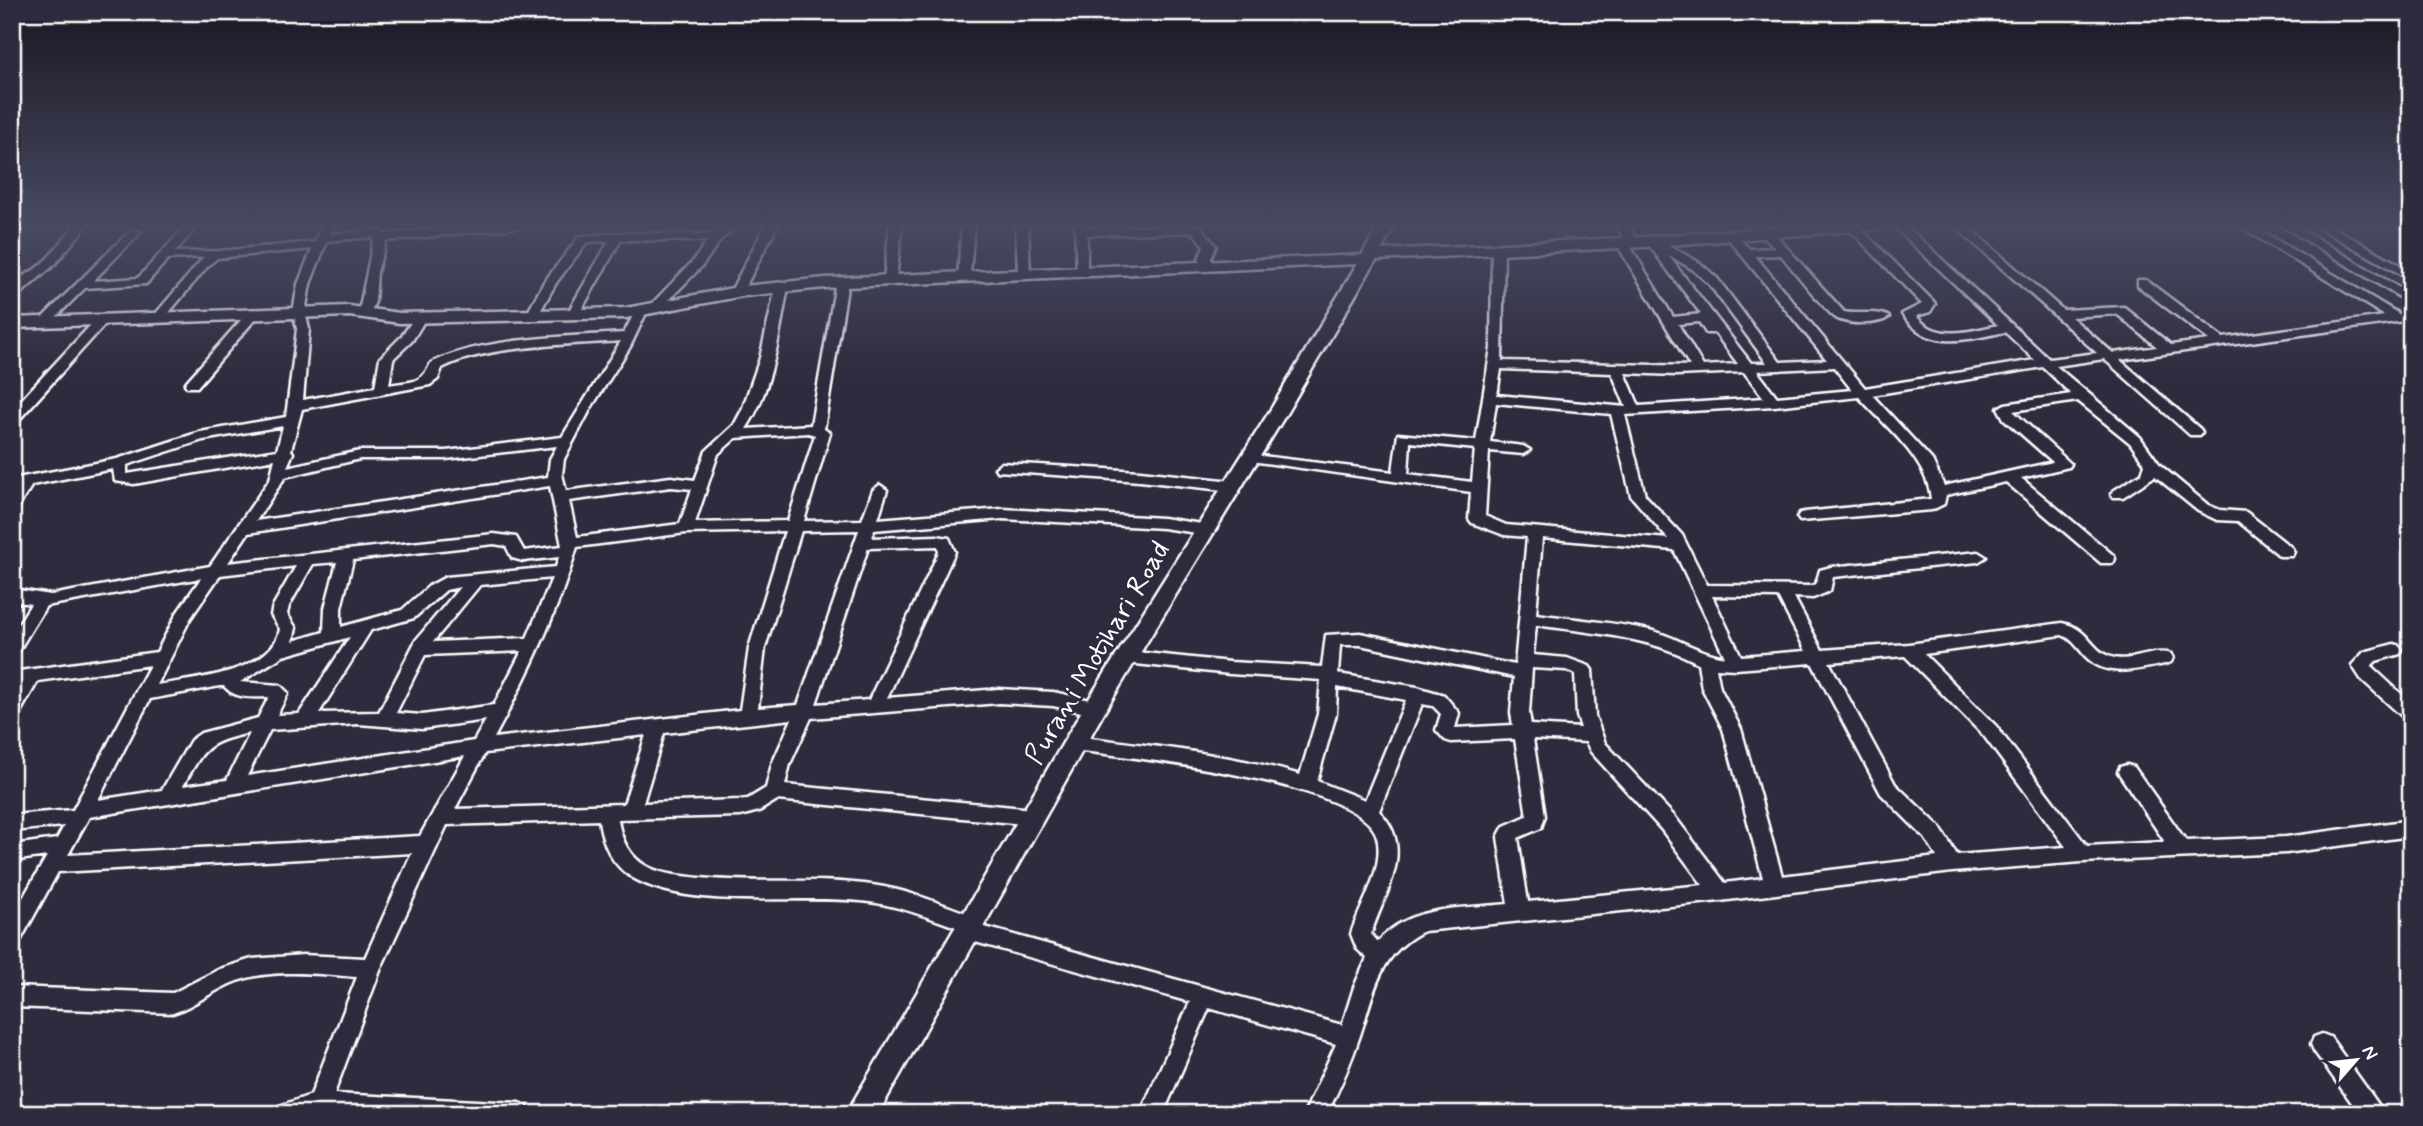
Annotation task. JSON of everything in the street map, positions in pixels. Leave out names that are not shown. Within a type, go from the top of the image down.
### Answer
[{"type":"street","points":[[12,297],[32,277]]},
{"type":"street","points":[[45,321],[90,277]]},
{"type":"street","points":[[81,285],[135,283],[146,277]]},
{"type":"street","points":[[158,318],[193,277]]},
{"type":"street","points":[[12,937],[183,617],[246,528],[279,474],[294,413],[303,329],[299,312],[307,277]]},
{"type":"street","points":[[365,312],[370,301],[370,277]]},
{"type":"street","points":[[533,314],[557,277]]},
{"type":"street","points":[[573,314],[596,277]]},
{"type":"street","points":[[319,1104],[371,968],[426,844],[500,711],[533,644],[562,572],[569,547],[558,489],[556,459],[647,310],[685,277]]},
{"type":"street","points":[[736,293],[745,277]]},
{"type":"street","points":[[12,323],[299,312],[365,312],[420,318],[573,314],[647,310],[782,287],[951,277]]},
{"type":"street","name":"Purani Motihari Road","points":[[860,1114],[1095,708],[1203,529],[1251,457],[1357,277]]},
{"type":"street","points":[[1499,277],[1500,321],[1497,365],[1482,448],[1476,514],[1480,523],[1504,530],[1680,545]]},
{"type":"street","points":[[1646,277],[1699,370]]},
{"type":"street","points":[[1678,277],[1745,368]]},
{"type":"street","points":[[1708,277],[1776,366]]},
{"type":"street","points":[[1766,277],[1862,393],[1927,463],[1939,492],[1938,501],[1921,507],[1805,517]]},
{"type":"street","points":[[1806,277],[1840,315],[1859,319],[1883,317]]},
{"type":"street","points":[[1902,277],[1929,304],[1926,309],[1908,314],[1935,337],[1947,338],[2008,327]]},
{"type":"street","points":[[1954,277],[2081,396],[2140,446],[2152,465],[2203,508],[2217,515],[2241,516],[2286,552]]},
{"type":"street","points":[[2017,277],[2195,432]]},
{"type":"street","points":[[2334,277],[2404,317]]},
{"type":"street","points":[[2372,277],[2411,300]]},
{"type":"street","points":[[12,283],[27,281]]},
{"type":"street","points":[[817,429],[842,282]]},
{"type":"street","points":[[2142,284],[2219,341]]},
{"type":"street","points":[[686,528],[717,443],[733,434],[745,418],[768,352],[782,287]]},
{"type":"street","points":[[2059,314],[2120,310],[2168,349]]},
{"type":"street","points":[[192,384],[253,314]]},
{"type":"street","points":[[1491,398],[1617,411],[1774,402],[1862,393],[2046,362],[2168,349],[2404,317]]},
{"type":"street","points":[[381,389],[387,358],[407,338],[420,318]]},
{"type":"street","points":[[1671,321],[1702,318],[1774,402]]},
{"type":"street","points":[[12,419],[20,404],[103,319]]},
{"type":"street","points":[[12,506],[19,483],[120,463],[193,438],[381,389],[425,382],[433,376],[436,366],[449,359],[534,344],[630,336]]},
{"type":"street","points":[[1497,365],[1699,370],[1838,363]]},
{"type":"street","points":[[1617,370],[1634,410]]},
{"type":"street","points":[[1939,492],[2064,464],[2009,416],[2005,408],[2081,396]]},
{"type":"street","points":[[1617,411],[1638,496],[1680,545],[1735,663]]},
{"type":"street","points":[[733,434],[817,429],[824,433],[823,443],[792,527],[757,648],[748,716]]},
{"type":"street","points":[[1400,477],[1402,437],[1482,448],[1523,450]]},
{"type":"street","points":[[279,474],[360,456],[456,454],[565,441]]},
{"type":"street","points":[[120,463],[120,478],[134,479],[286,453]]},
{"type":"street","points":[[1251,457],[1478,488]]},
{"type":"street","points":[[2118,494],[2148,476],[2152,465]]},
{"type":"street","points":[[1002,468],[1121,475],[1232,486]]},
{"type":"street","points":[[2010,477],[2107,559]]},
{"type":"street","points":[[246,528],[558,489],[671,482],[700,485]]},
{"type":"street","points":[[774,792],[780,764],[804,713],[880,490]]},
{"type":"street","points":[[12,595],[41,600],[63,599],[215,570],[494,539],[510,541],[518,554],[523,556],[686,528],[869,524],[1002,514],[1163,523],[1203,529]]},
{"type":"street","points":[[1519,912],[1508,837],[1511,832],[1534,822],[1536,816],[1520,713],[1535,532]]},
{"type":"street","points":[[860,543],[937,541],[944,542],[947,546],[947,552],[874,707]]},
{"type":"street","points":[[331,634],[333,608],[346,556]]},
{"type":"street","points":[[1700,590],[1821,591],[1826,574],[1831,572],[1978,557]]},
{"type":"street","points":[[279,651],[288,635],[288,628],[279,615],[281,606],[308,559]]},
{"type":"street","points":[[144,694],[229,680],[279,651],[415,610],[438,586],[476,579],[562,572]]},
{"type":"street","points":[[384,719],[419,649],[434,626],[476,579]]},
{"type":"street","points":[[1783,592],[1888,789],[1932,832],[1952,864]]},
{"type":"street","points":[[12,648],[41,600]]},
{"type":"street","points":[[1527,618],[1649,636],[1684,648],[1706,660],[1735,663],[1909,650],[2062,629],[2075,633],[2100,659],[2108,663],[2165,658]]},
{"type":"street","points":[[304,721],[366,624]]},
{"type":"street","points":[[1307,783],[1327,714],[1329,644],[1332,639],[1348,637],[1524,667],[1567,664],[1583,670],[1591,735],[1608,762],[1668,823],[1720,892]]},
{"type":"street","points":[[419,649],[533,644]]},
{"type":"street","points":[[1909,650],[1990,731],[2082,854]]},
{"type":"street","points":[[2394,650],[2370,656],[2361,665],[2367,674],[2411,714]]},
{"type":"street","points":[[12,678],[163,657]]},
{"type":"street","points":[[1126,657],[1207,667],[1329,676],[1417,694],[1446,705],[1450,713],[1445,730],[1451,735],[1522,732],[1591,735]]},
{"type":"street","points":[[1706,660],[1711,688],[1732,729],[1775,885]]},
{"type":"street","points":[[12,711],[33,675]]},
{"type":"street","points":[[229,680],[237,690],[274,690],[279,693],[233,786]]},
{"type":"street","points":[[1370,811],[1417,694]]},
{"type":"street","points":[[12,823],[480,747],[748,716],[999,696],[1053,699],[1095,708]]},
{"type":"street","points":[[169,797],[197,745],[221,733],[266,723],[358,717],[422,722],[500,711]]},
{"type":"street","points":[[631,810],[657,727]]},
{"type":"street","points":[[1075,743],[1307,783],[1349,798],[1370,811],[1384,827],[1387,857],[1361,934],[1364,943],[1377,954]]},
{"type":"street","points":[[2127,772],[2181,849]]},
{"type":"street","points":[[443,817],[752,806],[774,792],[1033,817]]},
{"type":"street","points":[[608,811],[610,840],[642,873],[661,881],[861,892],[900,899],[970,927],[1203,997],[1349,1037]]},
{"type":"street","points":[[1315,1114],[1349,1037],[1364,982],[1377,954],[1403,929],[1421,922],[1720,892],[1952,864],[2082,854],[2286,845],[2411,828]]},
{"type":"street","points":[[52,864],[426,844]]},
{"type":"street","points":[[12,853],[62,846]]},
{"type":"street","points":[[12,997],[173,1003],[198,994],[229,975],[248,969],[319,965],[371,968]]},
{"type":"street","points":[[1151,1114],[1203,997]]},
{"type":"street","points":[[2322,1044],[2374,1114]]},
{"type":"street","points":[[287,1114],[319,1104],[519,1114]]}]
